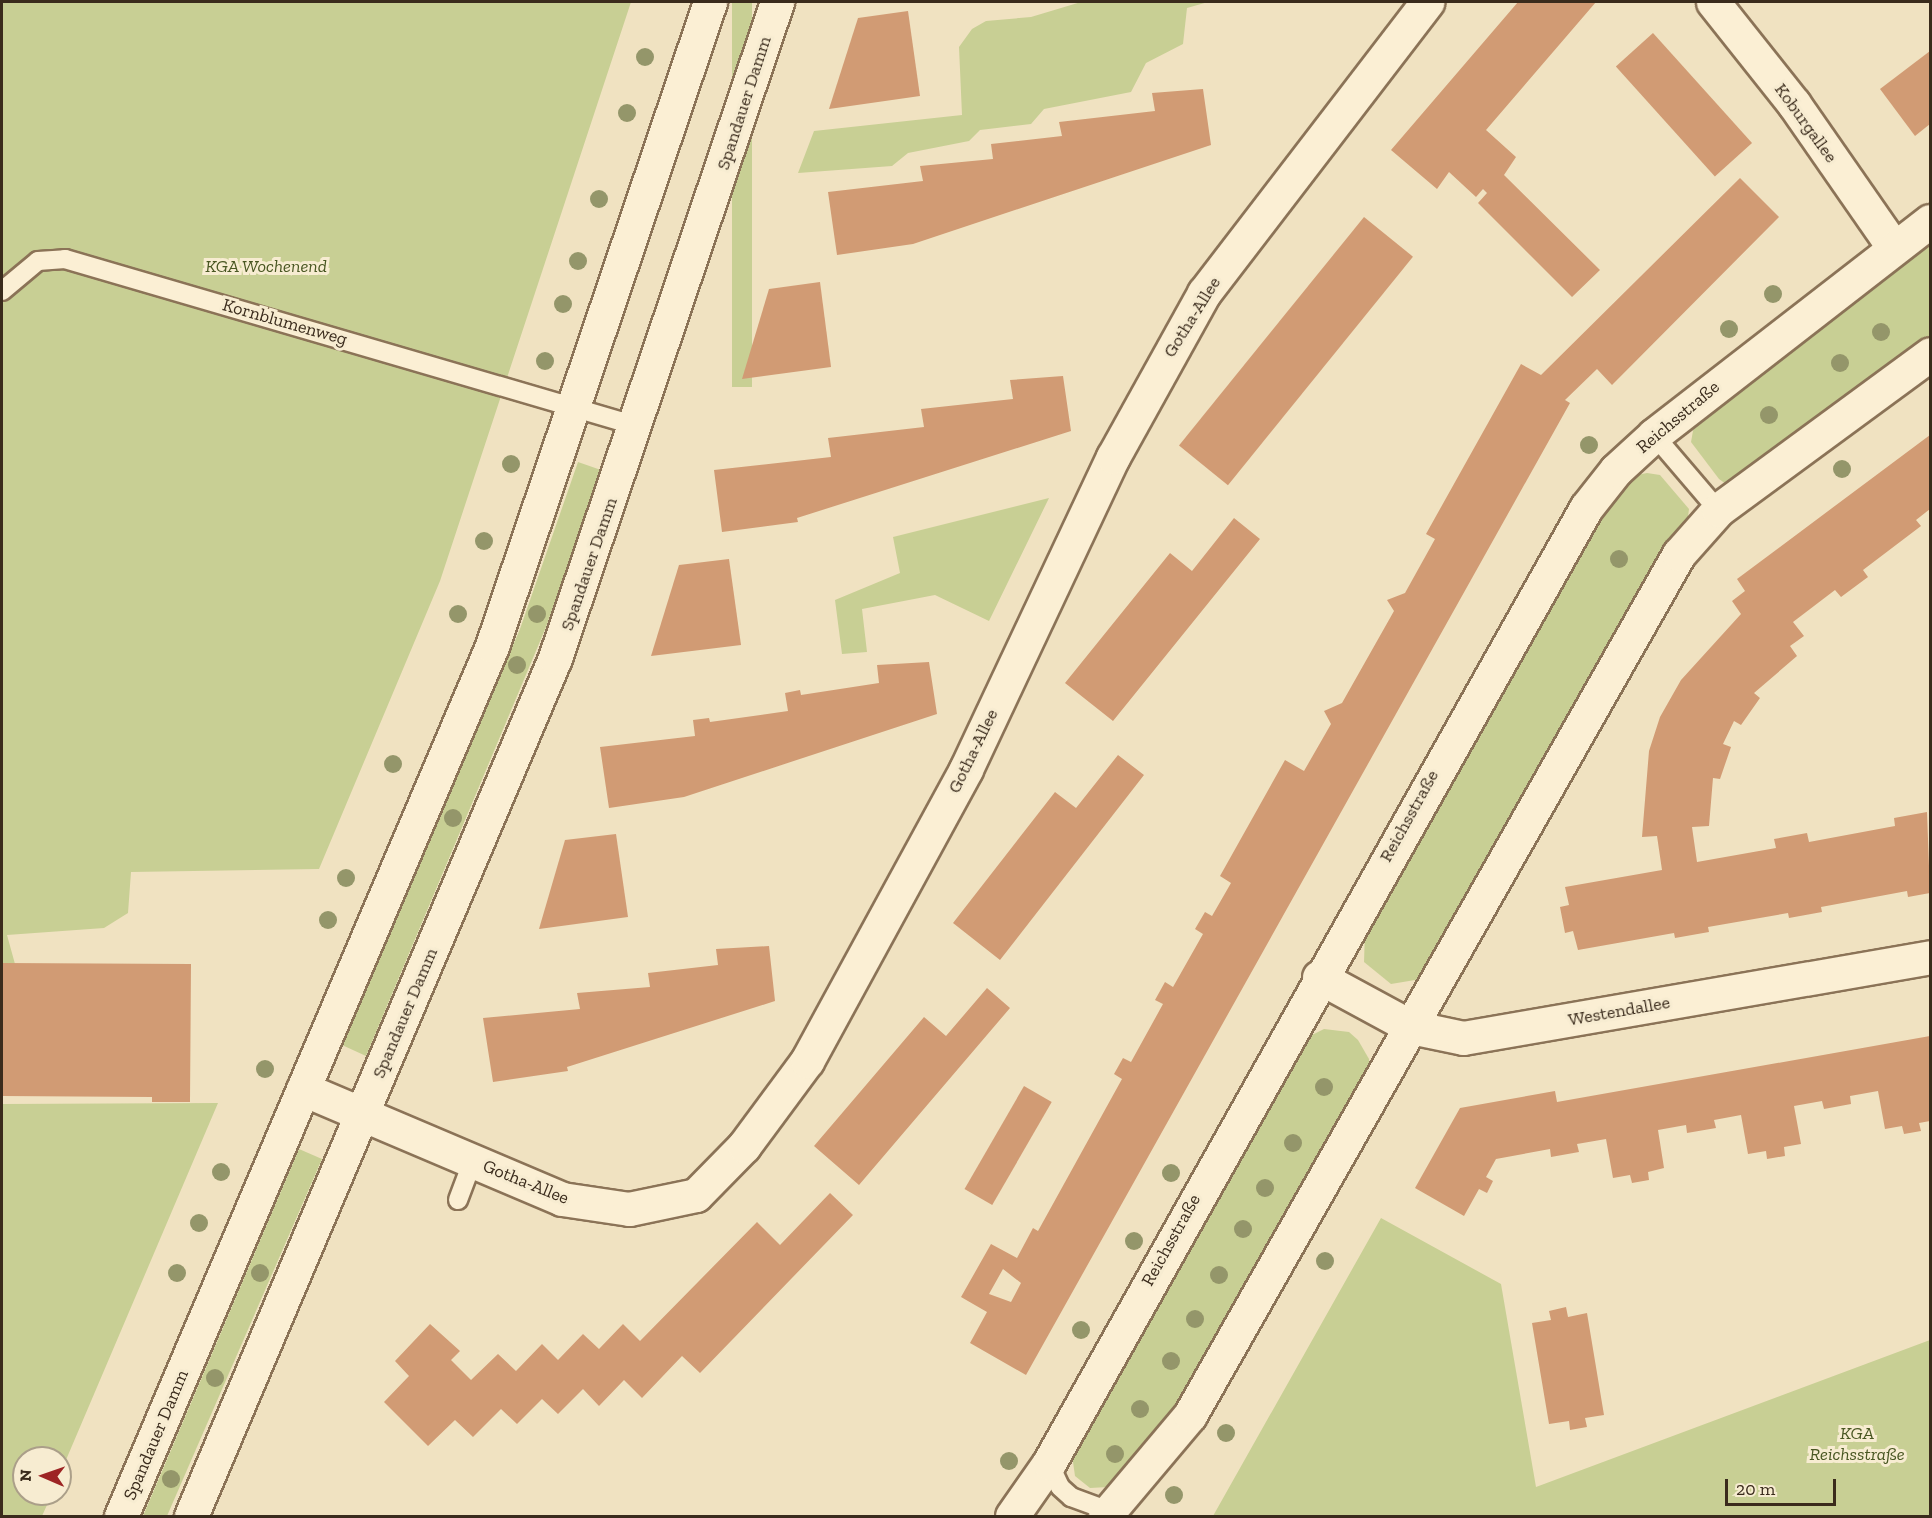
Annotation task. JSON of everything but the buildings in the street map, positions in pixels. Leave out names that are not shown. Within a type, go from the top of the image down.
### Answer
[{"type":"main road","name":"Spandauer Damm","points":[[121,1516],[492,646],[575,407],[710,2]]},
{"type":"main road","name":"Spandauer Damm","points":[[190,1516],[555,658],[637,426],[777,2]]},
{"type":"main road","name":"Gotha-Allee","points":[[363,1112],[561,1199],[629,1209],[696,1195],[744,1146],[807,1061],[966,769],[1113,457],[1173,344],[1211,284],[1427,2]]},
{"type":"main road","name":"Koburgallee","points":[[1713,2],[1794,104],[1894,248]]},
{"type":"main road","name":"Reichsstraße","points":[[1012,1516],[1049,1462],[1564,542],[1616,470],[1654,435],[1930,221]]},
{"type":"main road","points":[[1108,1514],[1190,1415],[1653,595],[1679,554],[1718,510],[1930,354]]},
{"type":"main road","name":"Westendallee","points":[[1319,977],[1411,1027],[1462,1038],[1930,957]]},
{"type":"main road","points":[[303,1089],[363,1112]]},
{"type":"lane","name":"Kornblumenweg","points":[[2,291],[38,261],[65,259],[637,426]]},
{"type":"lane","points":[[1654,435],[1718,510]]},
{"type":"lane","points":[[458,1200],[473,1160]]},
{"type":"lane","points":[[1049,1462],[1060,1487],[1071,1497],[1108,1514]]},
{"type":"green space","name":"KGA Wochenend","points":[[2,2],[631,2],[440,581],[319,869],[131,872],[128,913],[104,928],[7,935],[15,964],[2,964]]},
{"type":"green space","points":[[732,2],[752,2],[752,387],[732,387]]},
{"type":"green space","points":[[1081,2],[1208,2],[1187,8],[1183,44],[1146,63],[1131,92],[1044,109],[1031,124],[980,130],[969,141],[908,153],[892,166],[798,173],[814,131],[962,115],[959,47],[972,29],[986,21],[1031,17]]},
{"type":"green space","points":[[1930,244],[1930,341],[1726,484],[1719,479],[1691,442],[1695,420]]},
{"type":"green space","points":[[578,462],[601,470],[546,627],[366,1056],[342,1045],[520,629]]},
{"type":"green space","points":[[1647,473],[1660,475],[1689,509],[1687,525],[1421,979],[1391,984],[1364,962],[1365,931],[1590,532],[1637,475]]},
{"type":"green space","points":[[1049,498],[989,621],[935,595],[862,609],[867,652],[842,654],[835,600],[900,573],[893,537]]},
{"type":"green space","points":[[1324,1029],[1349,1032],[1358,1040],[1369,1059],[1369,1080],[1191,1395],[1108,1487],[1090,1488],[1075,1476],[1072,1455],[1306,1038]]},
{"type":"green space","points":[[218,1103],[72,1446],[12,1446],[12,1506],[47,1506],[42,1516],[2,1516],[2,1104]]},
{"type":"green space","points":[[299,1149],[322,1159],[167,1516],[143,1516]]},
{"type":"green space","name":"KGA Reichsstraße","points":[[1381,1218],[1501,1284],[1536,1487],[1930,1340],[1930,1516],[1213,1516]]}]
